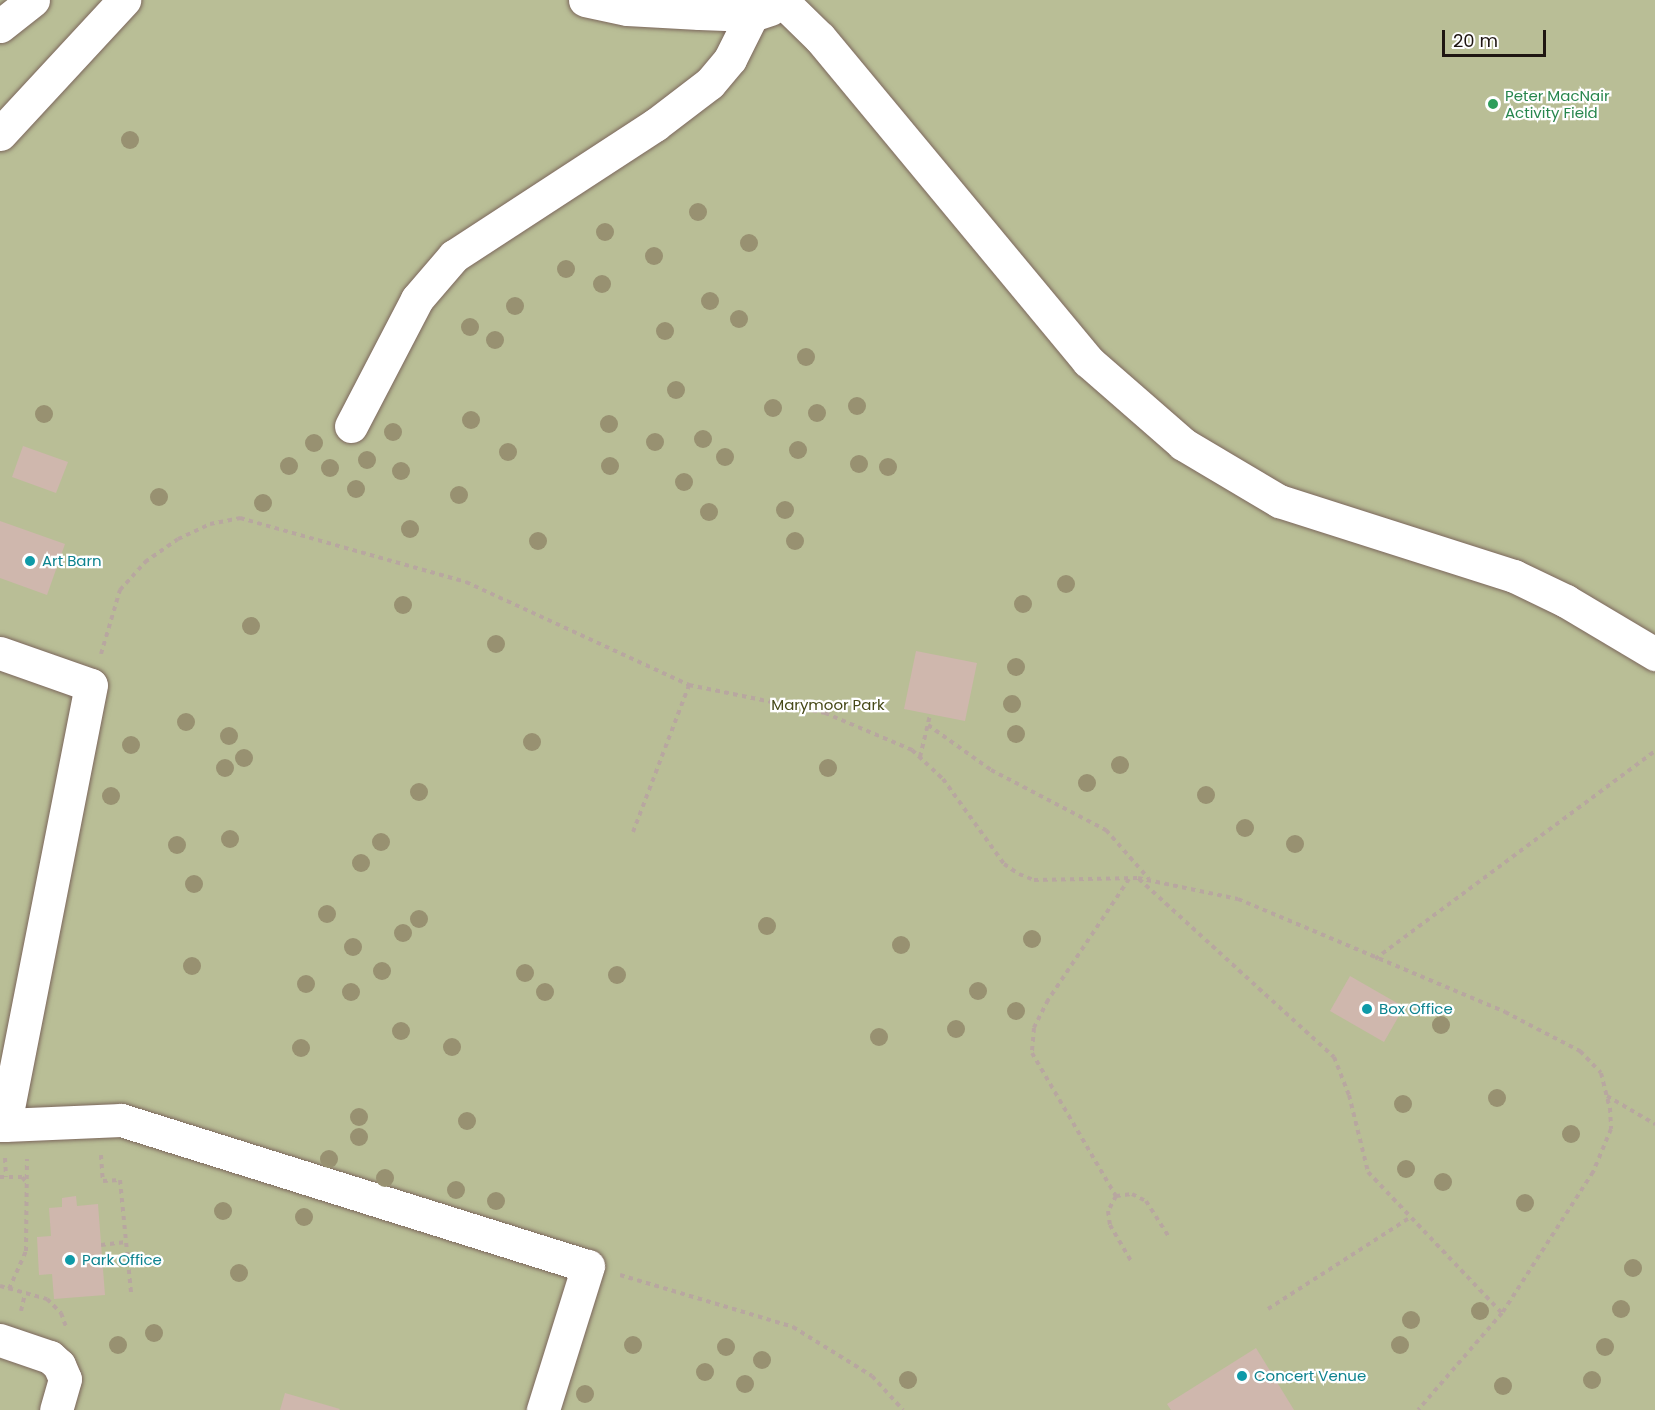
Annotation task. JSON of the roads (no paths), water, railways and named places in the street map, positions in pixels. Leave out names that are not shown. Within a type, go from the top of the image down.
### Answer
[{"type":"street","points":[[0,26],[33,0]]},
{"type":"street","points":[[0,134],[123,0]]},
{"type":"street","points":[[585,0],[627,9],[752,15],[783,2],[820,38],[1088,361],[1183,444],[1279,501],[1514,576],[1655,654]]},
{"type":"street","points":[[351,426],[417,299],[454,256],[655,125],[710,83],[730,59],[752,15]]},
{"type":"street","points":[[0,653],[91,685],[10,1124],[121,1120],[588,1266],[543,1410]]},
{"type":"street","points":[[0,1340],[50,1357],[59,1365],[65,1379],[56,1410]]},
{"type":"place","name":"Peter MacNair Activity Field","points":[[1493,104]]},
{"type":"place","name":"Art Barn","points":[[30,561]]},
{"type":"place","name":"Box Office","points":[[1367,1009]]},
{"type":"place","name":"Park Office","points":[[70,1260]]},
{"type":"place","name":"Concert Venue","points":[[1242,1376]]},
{"type":"park label","name":"Marymoor Park","points":[[828,705]]}]
